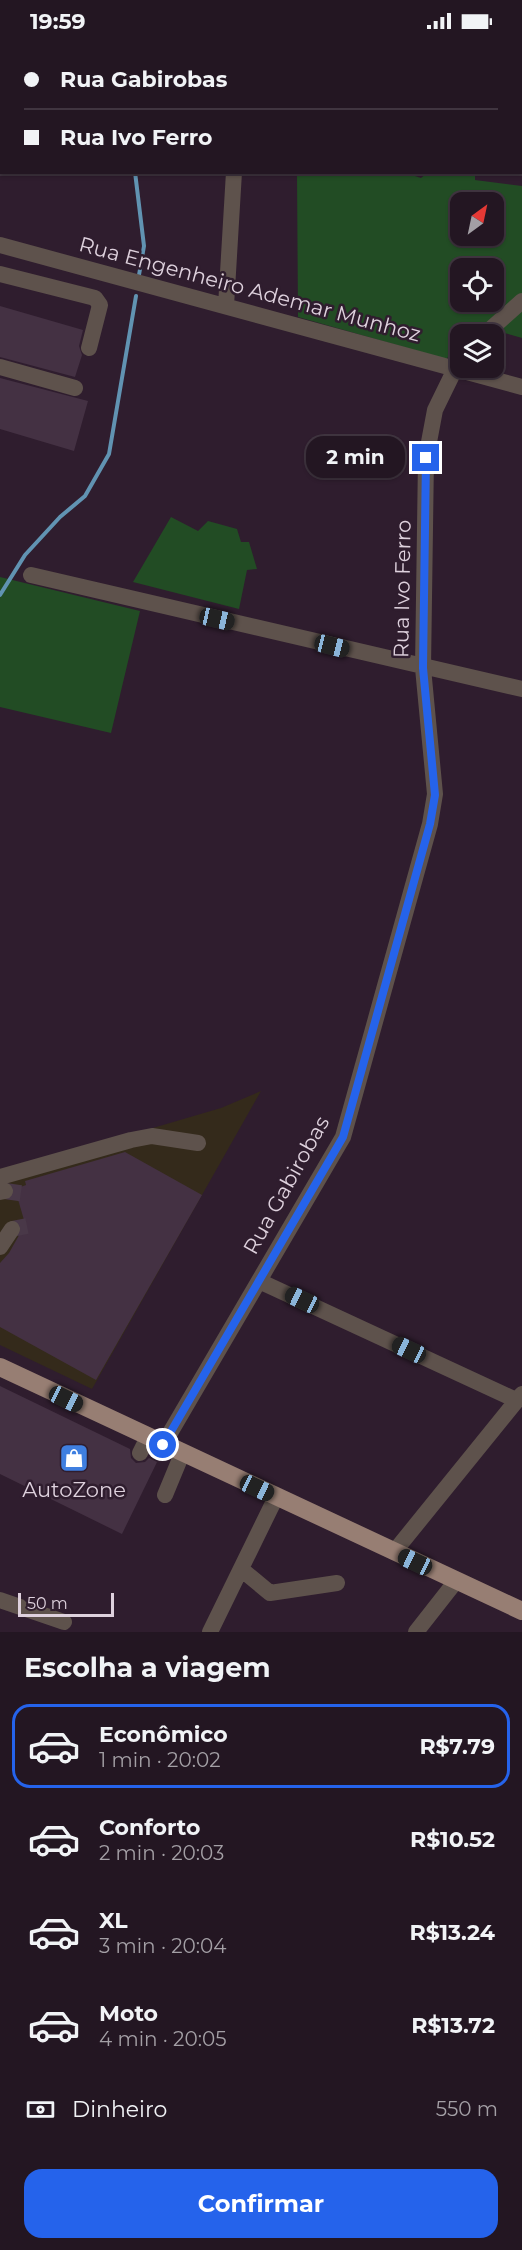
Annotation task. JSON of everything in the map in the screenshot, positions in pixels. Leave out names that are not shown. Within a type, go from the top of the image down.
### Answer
[{"type":"main road","points":[[0,1367],[151,1445],[182,1454],[522,1611]]},
{"type":"street","points":[[225,306],[234,174]]},
{"type":"street","name":"Rua Engenheiro Ademar Munhoz","points":[[0,245],[225,306],[450,363]]},
{"type":"street","points":[[0,274],[95,298],[99,301],[100,305],[89,348]]},
{"type":"street","points":[[496,324],[522,301]]},
{"type":"street","points":[[0,367],[75,388]]},
{"type":"street","name":"Rua Ivo Ferro","points":[[430,824],[435,795],[423,668],[426,458],[435,410],[451,378]]},
{"type":"street","name":"Rua Engenheiro Ademar Munhoz","points":[[496,378],[522,387]]},
{"type":"street","points":[[31,575],[423,668],[522,689]]},
{"type":"street","name":"Rua Gabirobas","points":[[151,1445],[259,1281],[343,1137],[430,824]]},
{"type":"street","points":[[2,1187],[131,1140],[152,1136],[198,1143]]},
{"type":"street","points":[[0,1247],[12,1229]]},
{"type":"street","points":[[259,1281],[519,1397],[394,1552]]},
{"type":"street","points":[[165,1496],[182,1454]]},
{"type":"street","points":[[210,1632],[276,1497]]},
{"type":"street","points":[[241,1569],[270,1593],[337,1583]]},
{"type":"street","points":[[417,1632],[456,1581]]},
{"type":"street","points":[[0,1600],[64,1622]]},
{"type":"shaded area","points":[[261,1091],[92,1389],[0,1345],[0,1169],[47,1159],[221,1108]]},
{"type":"green space","points":[[297,174],[409,174],[421,178],[426,174],[475,174],[475,180],[522,186],[522,296],[504,310],[504,258],[450,258],[450,312],[502,312],[487,324],[450,324],[450,355],[446,359],[298,317]]},
{"type":"green space","points":[[522,307],[522,338],[504,333],[504,324],[501,324]]},
{"type":"green space","points":[[171,517],[198,531],[208,521],[237,529],[241,542],[249,542],[257,569],[247,570],[239,609],[133,582]]},
{"type":"green space","points":[[0,577],[140,611],[111,733],[0,707]]},
{"type":"building","points":[[0,306],[83,330],[79,346],[82,355],[75,377],[0,357]]},
{"type":"building","points":[[0,378],[88,401],[74,451],[0,429]]},
{"type":"building","points":[[125,1152],[202,1195],[96,1380],[0,1327],[0,1263],[9,1253],[22,1230],[21,1224],[24,1220],[15,1189],[26,1185],[25,1181]]},
{"type":"building","name":"AutoZone","points":[[0,1386],[130,1449],[131,1458],[136,1463],[145,1462],[149,1458],[157,1462],[122,1534],[0,1474]]},
{"type":"waterway","points":[[135,174],[144,246],[139,275]]},
{"type":"waterway","points":[[0,595],[25,555],[60,517],[85,496],[109,454],[136,296]]},
{"type":"tunnel","points":[[5,1191],[26,1194]]},
{"type":"tunnel","points":[[12,1229],[27,1226]]},
{"type":"place","name":"AutoZone","points":[[74,1458]]},
{"type":"route","points":[[163,1445],[343,1137],[430,824],[435,795],[423,668],[426,458]]}]
